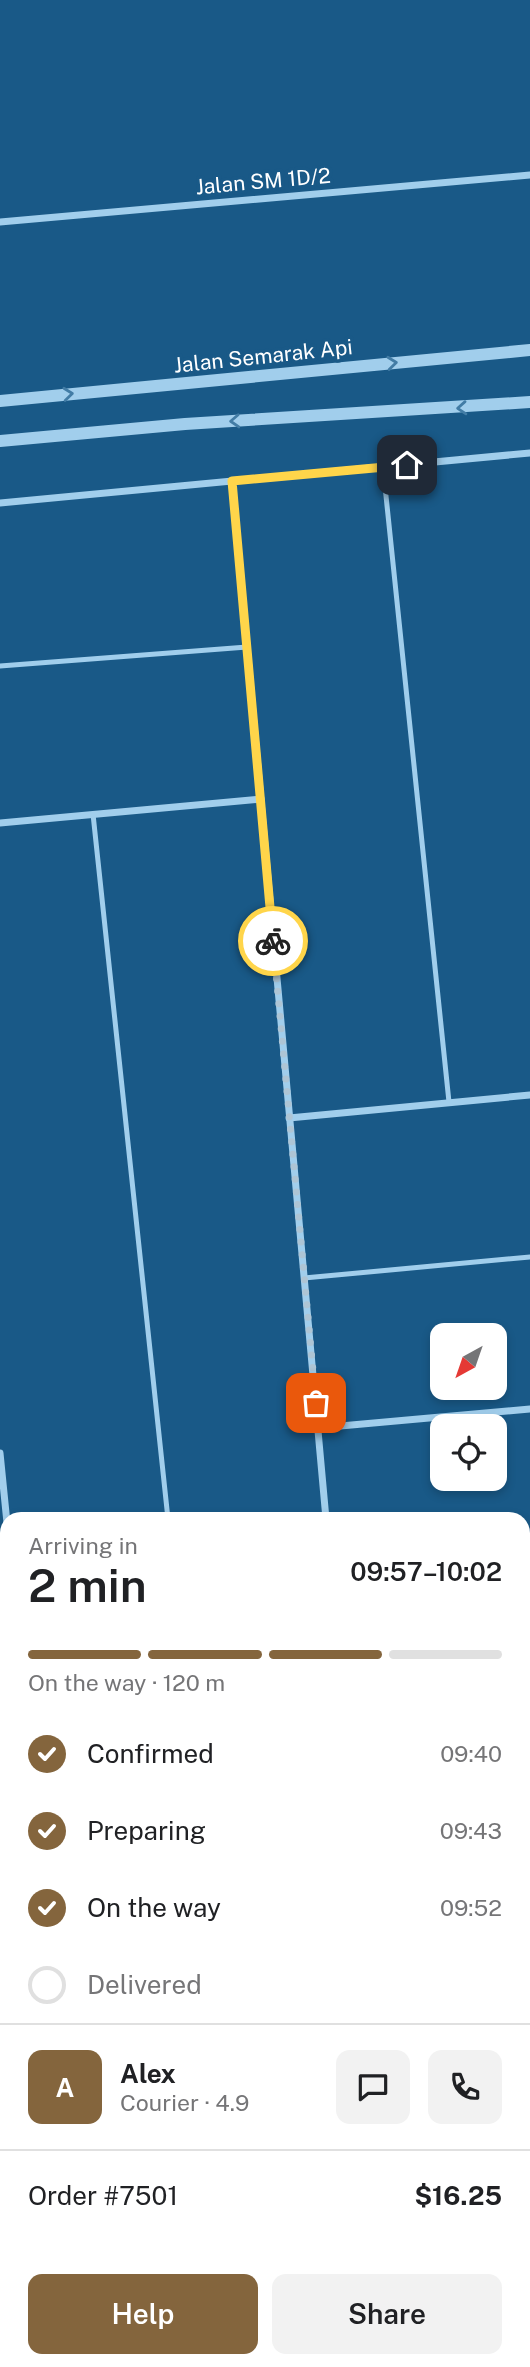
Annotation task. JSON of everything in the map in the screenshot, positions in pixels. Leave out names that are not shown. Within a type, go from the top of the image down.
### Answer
[{"type":"street","name":"Jalan SM 1D/2","points":[[0,222],[530,175]]},
{"type":"street","name":"Jalan Semarak Api","points":[[0,401],[530,350]]},
{"type":"street","points":[[0,441],[185,424],[530,402]]},
{"type":"street","points":[[0,503],[530,453]]},
{"type":"street","points":[[232,481],[325,1512]]},
{"type":"street","points":[[0,824],[261,799]]},
{"type":"street","points":[[289,1118],[530,1095]]},
{"type":"street","points":[[318,1428],[530,1409]]},
{"type":"street","points":[[0,1453],[6,1512]]},
{"type":"lane","points":[[383,467],[449,1102]]},
{"type":"lane","points":[[0,666],[247,647]]},
{"type":"lane","points":[[93,814],[167,1512]]},
{"type":"lane","points":[[304,1278],[530,1257]]},
{"type":"way so far","points":[[273,941],[316,1403]]},
{"type":"route","points":[[273,941],[232,481],[407,465]]}]
